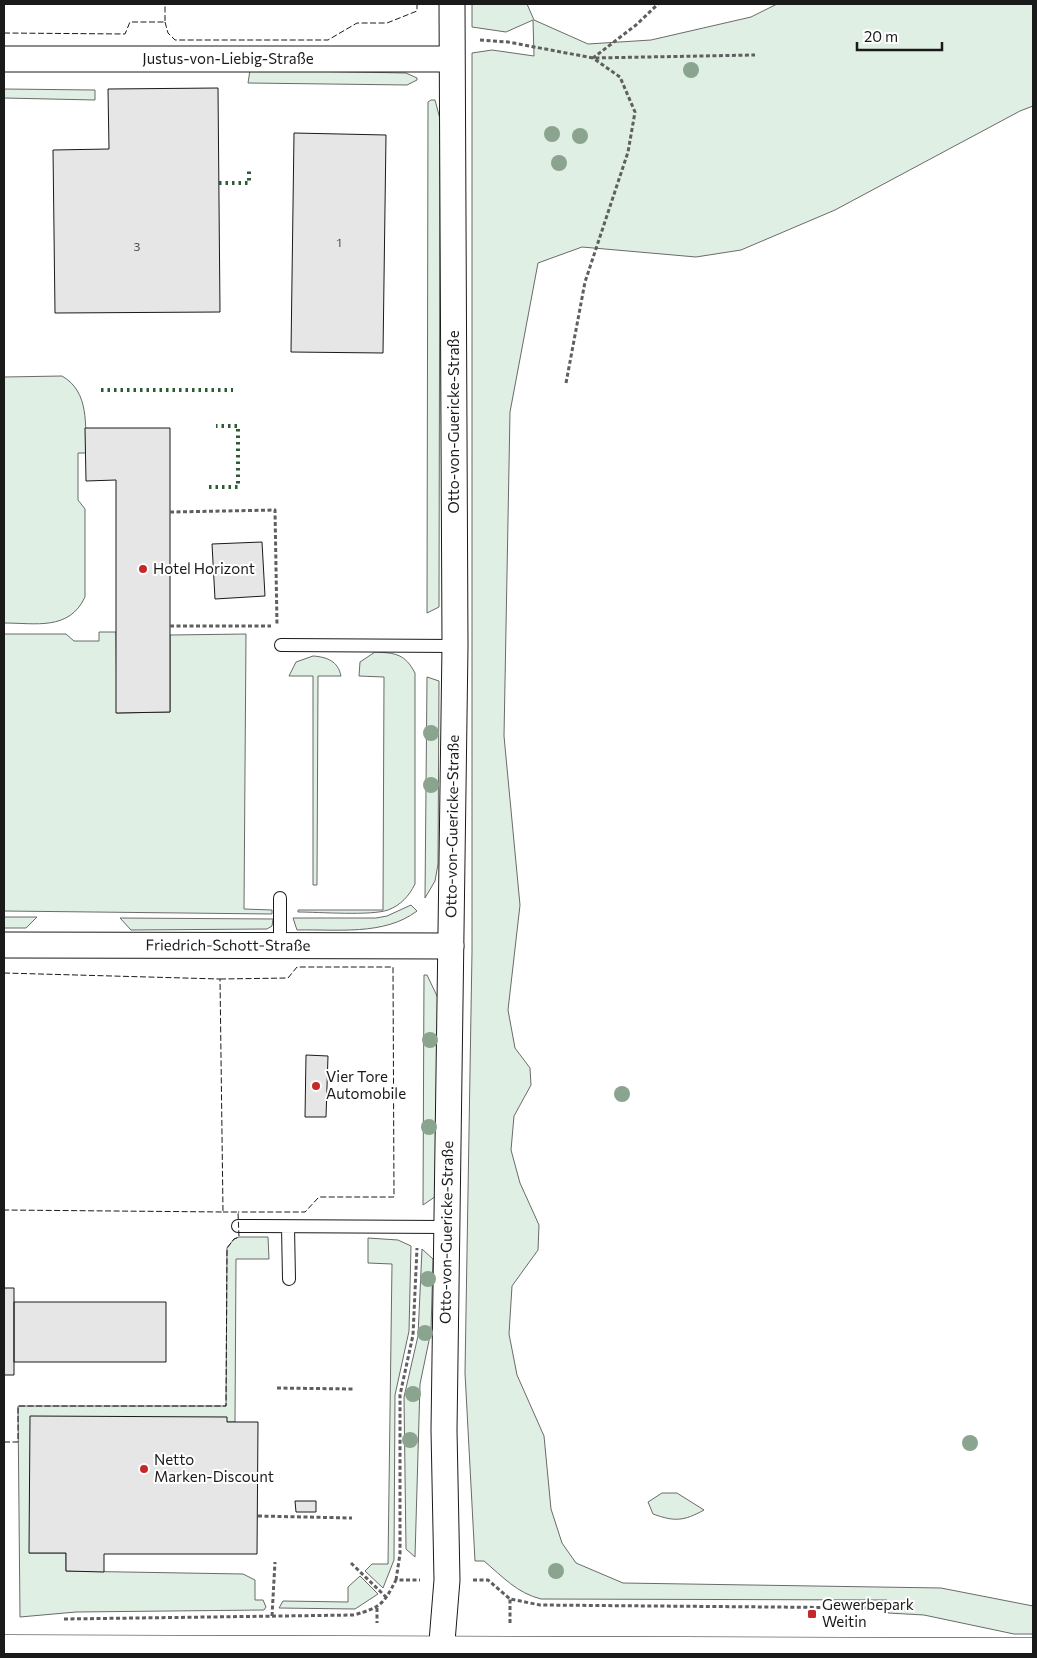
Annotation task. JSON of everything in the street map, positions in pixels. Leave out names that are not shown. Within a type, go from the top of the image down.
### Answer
[{"type":"main road","points":[[4,1649],[441,1652],[510,1650],[1033,1652]]},
{"type":"street","name":"Otto-von-Guericke-Straße","points":[[441,1652],[446,1580],[444,1430],[455,646],[452,4]]},
{"type":"street","name":"Justus-von-Liebig-Straße","points":[[4,58],[452,49]]},
{"type":"street","name":"Friedrich-Schott-Straße","points":[[4,945],[451,946]]},
{"type":"lane","points":[[281,645],[455,646]]},
{"type":"lane","points":[[280,898],[280,946]]},
{"type":"lane","points":[[238,1226],[447,1226]]},
{"type":"lane","points":[[288,1227],[289,1279]]},
{"type":"path","points":[[593,58],[636,25],[658,4]]},
{"type":"path","points":[[452,49],[508,42],[593,58],[755,55]]},
{"type":"path","points":[[566,383],[585,282],[628,152],[635,112],[620,76],[593,58]]},
{"type":"path","points":[[170,512],[276,510],[277,626],[170,626]]},
{"type":"path","points":[[396,1580],[400,1554],[400,1395],[413,1335],[417,1227]]},
{"type":"path","points":[[278,1388],[354,1388]]},
{"type":"path","points":[[258,1516],[352,1518]]},
{"type":"path","points":[[272,1616],[275,1562]]},
{"type":"path","points":[[352,1563],[387,1598]]},
{"type":"path","points":[[510,1599],[540,1605],[885,1608]]},
{"type":"path","points":[[56,1619],[354,1615],[377,1608]]},
{"type":"green space","points":[[472,4],[527,4],[534,20],[588,44],[651,40],[751,17],[777,4],[1033,4],[1033,106],[1020,111],[835,210],[741,250],[696,257],[582,247],[538,263],[510,412],[504,736],[520,905],[508,1010],[515,1048],[530,1068],[531,1085],[514,1116],[511,1150],[520,1183],[539,1225],[538,1250],[512,1286],[509,1334],[517,1375],[544,1436],[551,1509],[562,1543],[576,1563],[623,1583],[941,1588],[1033,1606],[1033,1634],[1014,1634],[924,1615],[888,1613],[887,1600],[541,1599],[517,1589],[484,1561],[475,1561],[465,1373],[472,952],[472,53],[492,50],[534,56],[533,20],[506,32],[472,27]]},
{"type":"green space","points":[[250,70],[406,73],[417,78],[417,80],[407,85],[248,83]]},
{"type":"green space","points":[[4,89],[95,90],[95,100],[4,98]]},
{"type":"green space","points":[[435,100],[440,119],[439,607],[427,613],[428,102]]},
{"type":"green space","points":[[62,376],[77,391],[82,400],[84,410],[86,453],[78,453],[78,500],[85,509],[85,597],[78,608],[61,620],[39,624],[4,623],[4,377]]},
{"type":"green space","points":[[99,632],[116,632],[117,713],[170,712],[170,635],[246,634],[244,909],[272,910],[272,914],[4,911],[4,634],[66,634],[74,641],[99,641]]},
{"type":"green space","points":[[375,652],[394,654],[403,658],[415,673],[415,884],[404,900],[397,906],[380,912],[298,912],[298,910],[383,910],[384,677],[359,676],[360,662]]},
{"type":"green space","points":[[313,656],[323,657],[335,663],[341,676],[318,676],[317,885],[313,885],[313,676],[289,676],[296,662]]},
{"type":"green space","points":[[427,677],[439,681],[438,864],[435,881],[425,898]]},
{"type":"green space","points":[[411,905],[417,911],[404,919],[375,928],[360,930],[297,930],[293,918],[376,918],[387,916]]},
{"type":"green space","points":[[4,917],[37,917],[26,928],[4,928]]},
{"type":"green space","points":[[120,918],[273,919],[272,926],[267,929],[131,930]]},
{"type":"green space","points":[[424,975],[427,975],[438,998],[436,1196],[423,1205]]},
{"type":"green space","points":[[239,1237],[268,1237],[269,1259],[236,1259],[235,1422],[227,1422],[29,1553],[66,1553],[66,1571],[243,1574],[255,1580],[255,1600],[263,1600],[266,1607],[264,1610],[76,1612],[20,1617],[18,1406],[226,1406],[227,1248],[234,1239]]},
{"type":"green space","points":[[368,1238],[398,1240],[411,1246],[409,1331],[395,1395],[394,1560],[383,1588],[365,1571],[372,1564],[388,1564],[392,1264],[368,1263]]},
{"type":"green space","points":[[422,1249],[433,1259],[431,1331],[420,1384],[415,1557],[406,1549],[404,1397],[418,1336]]},
{"type":"green space","points":[[662,1493],[677,1493],[704,1510],[679,1519],[653,1514],[648,1502]]},
{"type":"green space","points":[[360,1576],[378,1594],[355,1609],[279,1608],[283,1601],[348,1602],[348,1587]]},
{"type":"building","points":[[218,88],[220,312],[55,313],[53,150],[109,149],[108,89]]},
{"type":"building","points":[[294,133],[386,135],[383,353],[291,352]]},
{"type":"building","name":"Hotel Horizont","points":[[85,428],[170,428],[170,712],[116,713],[116,480],[86,481]]},
{"type":"building","points":[[262,542],[265,596],[215,599],[212,544]]},
{"type":"building","name":"Vier Tore Automobile","points":[[306,1055],[328,1056],[326,1117],[305,1117]]},
{"type":"building","points":[[4,1288],[14,1288],[14,1375],[4,1375]]},
{"type":"building","points":[[14,1302],[166,1302],[166,1362],[14,1362]]},
{"type":"building","name":"Netto Marken-Discount","points":[[30,1416],[227,1417],[227,1422],[258,1422],[257,1554],[104,1554],[104,1572],[66,1571],[66,1553],[29,1553]]},
{"type":"building","points":[[295,1501],[316,1501],[316,1512],[296,1512]]},
{"type":"hedge","points":[[219,183],[249,183],[249,170]]},
{"type":"hedge","points":[[101,390],[233,390]]},
{"type":"hedge","points":[[209,487],[238,487],[238,426],[216,426]]},
{"type":"fence","points":[[4,33],[125,34],[130,22],[165,22],[165,4]]},
{"type":"fence","points":[[165,22],[168,33],[175,40],[328,40],[357,23],[387,23],[417,11],[417,4]]},
{"type":"fence","points":[[220,979],[288,978],[297,967],[393,967],[394,1197],[319,1197],[305,1212],[238,1212]]},
{"type":"fence","points":[[4,973],[220,979],[223,1212],[4,1210]]},
{"type":"fence","points":[[4,1442],[18,1442],[18,1406],[226,1406],[227,1248],[234,1239],[239,1237],[238,1212],[223,1212]]},
{"type":"place","name":"Hotel Horizont","points":[[143,569]]},
{"type":"place","name":"Vier Tore Automobile","points":[[316,1086]]},
{"type":"place","name":"Netto Marken-Discount","points":[[144,1469]]},
{"type":"place","name":"Gewerbepark Weitin","points":[[812,1614]]}]
